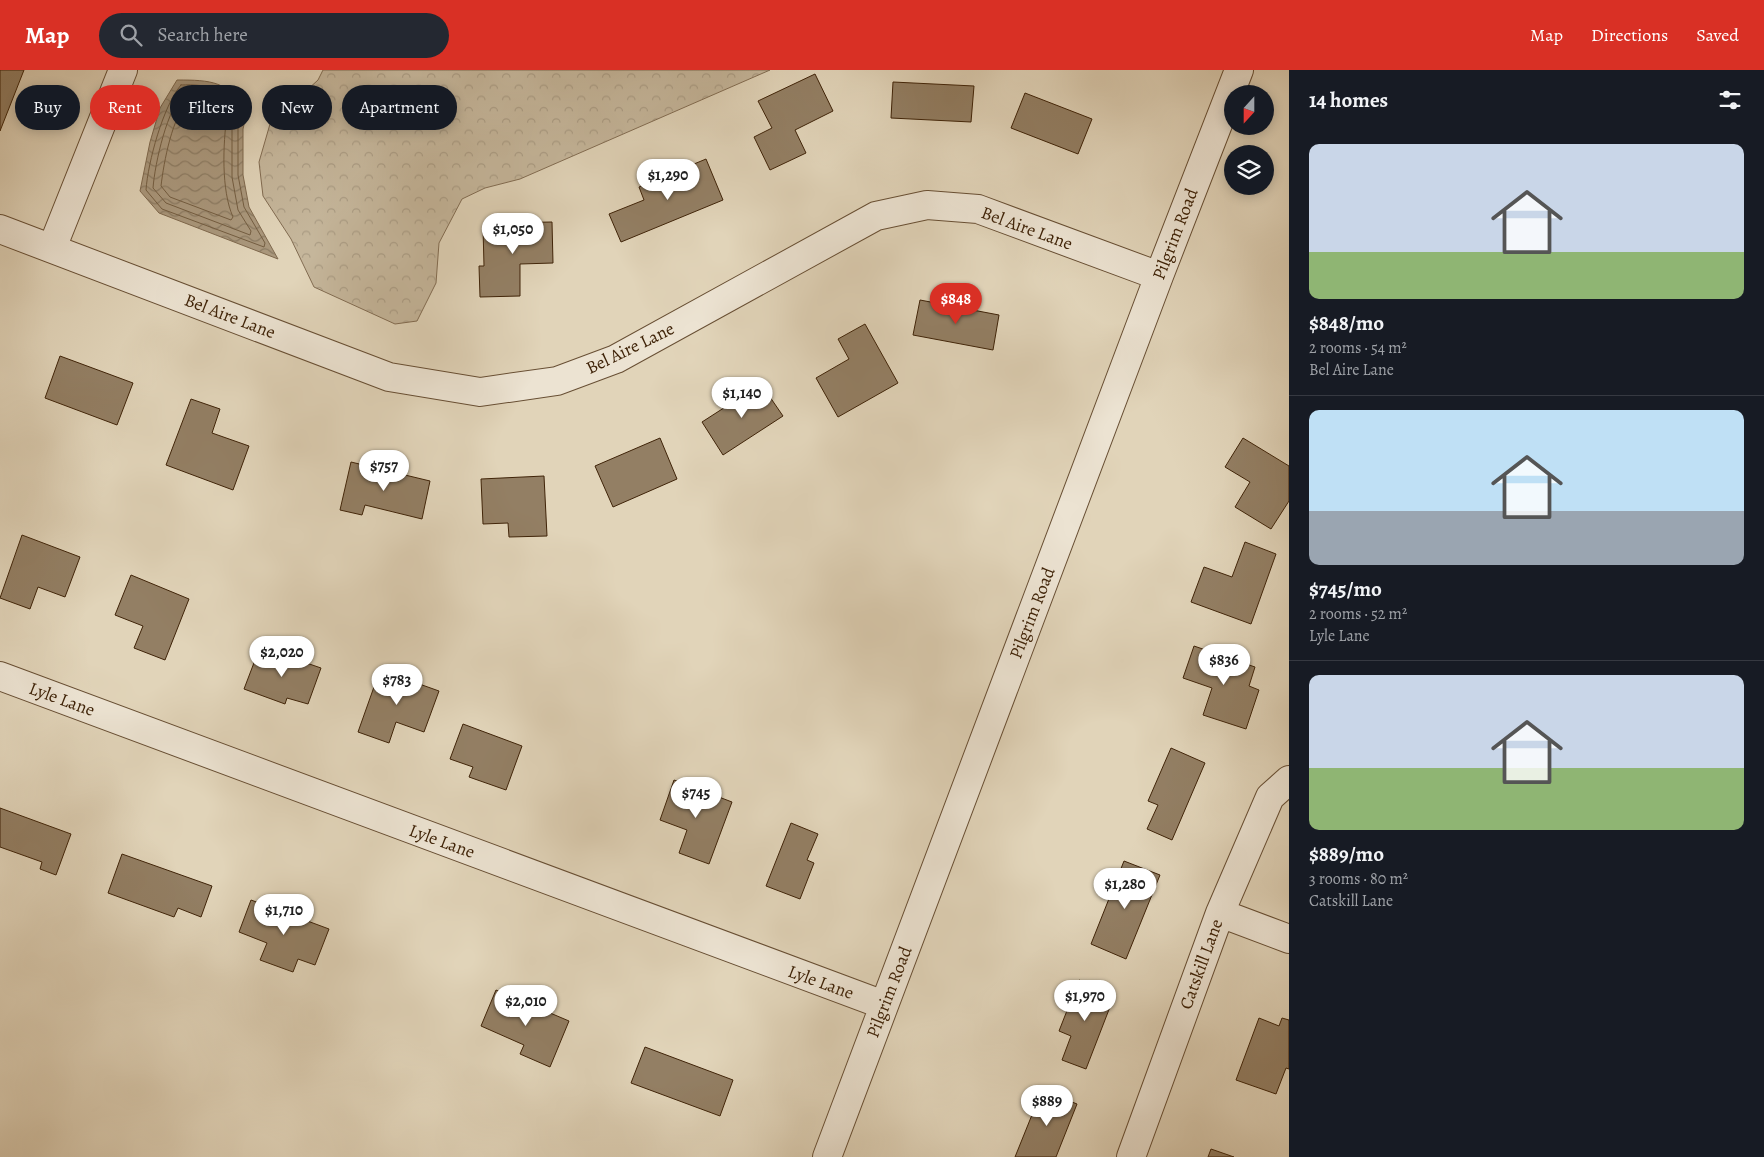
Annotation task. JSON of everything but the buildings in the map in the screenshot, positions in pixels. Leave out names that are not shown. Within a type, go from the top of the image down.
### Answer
[{"type":"street","points":[[52,248],[123,70]]},
{"type":"street","name":"Pilgrim Road","points":[[827,1157],[1159,276],[1239,70]]},
{"type":"street","name":"Bel Aire Lane","points":[[0,229],[389,377],[480,392],[557,381],[616,359],[876,216],[927,205],[978,209],[1159,276]]},
{"type":"street","name":"Lyle Lane","points":[[0,676],[884,1005]]},
{"type":"street","name":"Catskill Lane","points":[[1131,1157],[1220,913],[1270,797],[1289,780]]},
{"type":"street","points":[[1220,913],[1289,939]]},
{"type":"green space","points":[[323,70],[770,70],[520,179],[485,188],[462,199],[439,243],[436,283],[417,321],[395,324],[314,287],[291,239],[263,196],[259,162],[268,130],[332,130],[332,85],[313,85],[318,80]]},
{"type":"water","points":[[177,80],[209,82],[220,85],[174,85]]},
{"type":"water","points":[[170,92],[170,130],[243,130],[243,175],[249,207],[278,259],[159,213],[140,191],[154,130],[160,130],[160,108]]}]
